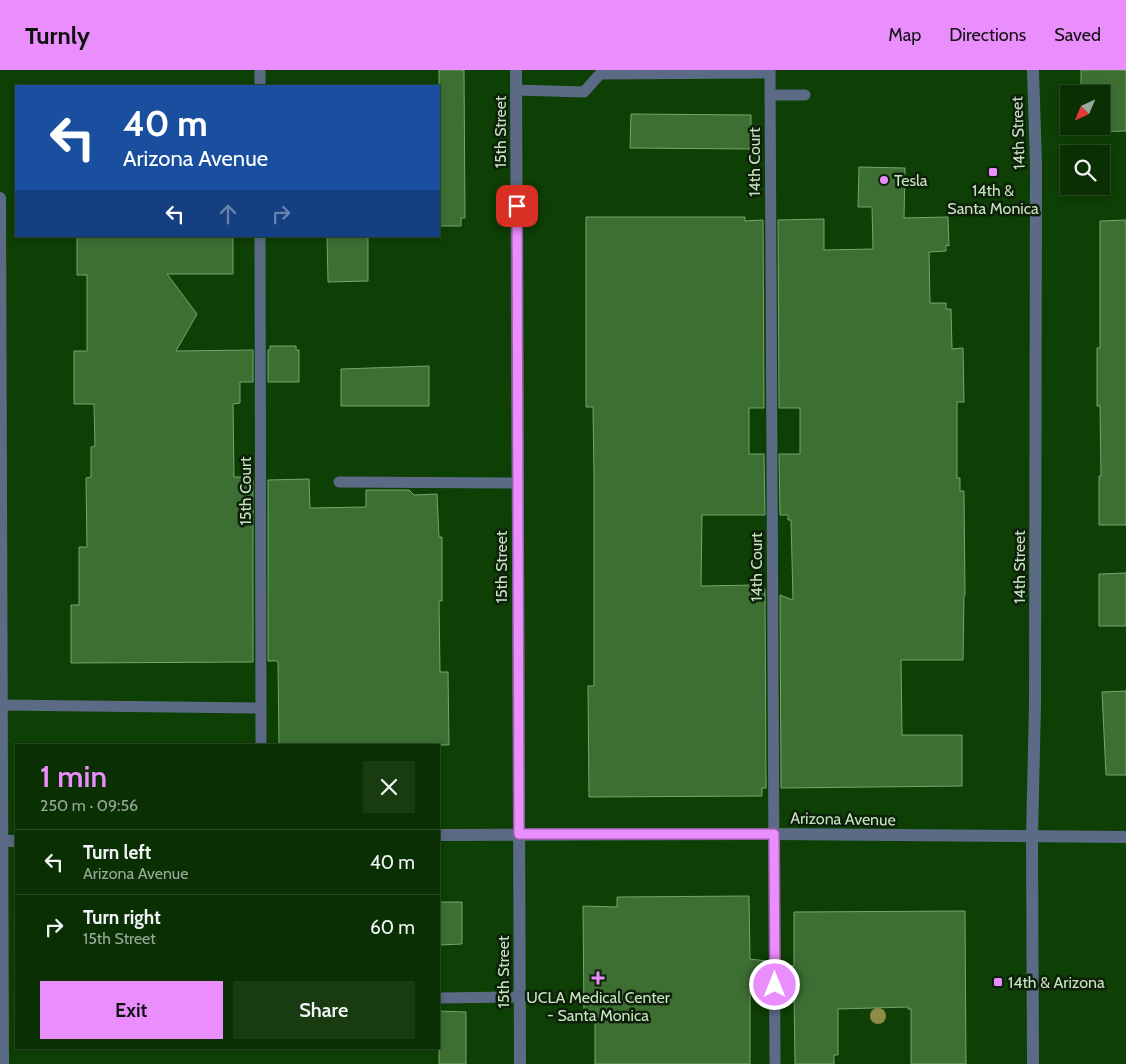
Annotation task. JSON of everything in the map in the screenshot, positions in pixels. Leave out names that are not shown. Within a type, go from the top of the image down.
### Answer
[{"type":"street","name":"15th Street","points":[[516,70],[520,1064]]},
{"type":"street","name":"14th Street","points":[[1033,70],[1036,174],[1036,704],[1032,837],[1033,1064]]},
{"type":"street","points":[[0,198],[3,1064]]},
{"type":"street","name":"Arizona Avenue","points":[[440,835],[774,834],[1126,837]]},
{"type":"street","points":[[1,841],[15,841]]},
{"type":"lane","points":[[260,70],[260,85]]},
{"type":"lane","points":[[516,90],[584,92],[600,74],[770,72]]},
{"type":"lane","name":"14th Court","points":[[770,72],[775,1064]]},
{"type":"lane","points":[[770,95],[805,95]]},
{"type":"lane","name":"15th Court","points":[[260,237],[262,744]]},
{"type":"lane","points":[[339,482],[517,483]]},
{"type":"lane","points":[[1,705],[261,708]]},
{"type":"lane","points":[[440,998],[519,997]]},
{"type":"building","points":[[439,70],[464,70],[465,218],[461,218],[461,226],[440,226]]},
{"type":"building","points":[[1081,70],[1126,70],[1126,131],[1110,131],[1110,85],[1081,85]]},
{"type":"building","points":[[631,114],[751,115],[751,149],[630,148]]},
{"type":"building","points":[[859,167],[905,168],[904,218],[948,217],[949,246],[946,245],[946,251],[929,252],[930,303],[946,303],[946,309],[951,309],[952,349],[963,348],[964,402],[957,402],[957,478],[960,478],[960,491],[964,491],[965,595],[963,660],[901,660],[902,735],[962,735],[962,786],[781,788],[780,595],[793,600],[791,520],[788,520],[788,515],[780,515],[779,454],[800,454],[800,408],[779,408],[778,220],[824,219],[824,250],[873,249],[872,207],[858,207]]},
{"type":"building","points":[[586,217],[745,217],[745,221],[763,220],[764,408],[749,408],[749,454],[764,454],[765,515],[702,515],[701,586],[755,585],[765,589],[766,788],[762,788],[762,796],[589,797],[588,686],[594,686],[594,475],[593,407],[586,407]]},
{"type":"building","points":[[1126,220],[1126,525],[1099,525],[1099,476],[1101,476],[1100,406],[1097,406],[1097,348],[1100,348],[1100,221]]},
{"type":"building","points":[[77,237],[233,237],[233,274],[167,274],[197,314],[176,351],[253,350],[253,382],[240,382],[240,403],[233,404],[234,477],[247,477],[247,480],[253,480],[253,662],[71,663],[71,605],[79,605],[79,547],[87,547],[86,478],[91,477],[91,447],[95,446],[94,404],[74,404],[74,351],[87,351],[87,275],[77,275]]},
{"type":"building","points":[[327,237],[368,237],[368,281],[328,282]]},
{"type":"building","points":[[270,346],[296,346],[296,350],[299,350],[299,382],[268,382],[268,350],[270,350]]},
{"type":"building","points":[[429,366],[429,406],[341,406],[341,369]]},
{"type":"building","points":[[309,479],[310,508],[366,507],[366,490],[409,490],[414,495],[437,494],[439,537],[442,537],[442,601],[439,601],[440,672],[448,672],[449,745],[279,744],[278,661],[268,661],[268,480]]},
{"type":"building","points":[[1126,573],[1126,626],[1099,626],[1099,574]]},
{"type":"building","points":[[1126,691],[1126,775],[1106,775],[1102,692]]},
{"type":"building","points":[[749,896],[750,959],[767,961],[767,991],[750,991],[750,1064],[595,1064],[595,1018],[584,1018],[583,906],[617,907],[617,897]]},
{"type":"building","points":[[440,902],[462,902],[462,944],[440,945]]},
{"type":"building","points":[[965,911],[966,1064],[911,1064],[911,1009],[908,1009],[908,1007],[838,1009],[838,1055],[834,1055],[834,1064],[795,1064],[794,991],[782,991],[782,964],[794,966],[794,912]]},
{"type":"building","points":[[440,1011],[466,1012],[466,1064],[439,1064]]},
{"type":"place","name":"14th & Santa Monica","points":[[993,172]]},
{"type":"place","name":"Tesla","points":[[884,180]]},
{"type":"place","name":"UCLA Medical Center - Santa Monica","points":[[598,978]]},
{"type":"place","name":"14th & Arizona","points":[[998,982]]},
{"type":"route","points":[[517,206],[519,834],[774,834],[775,985]]}]
